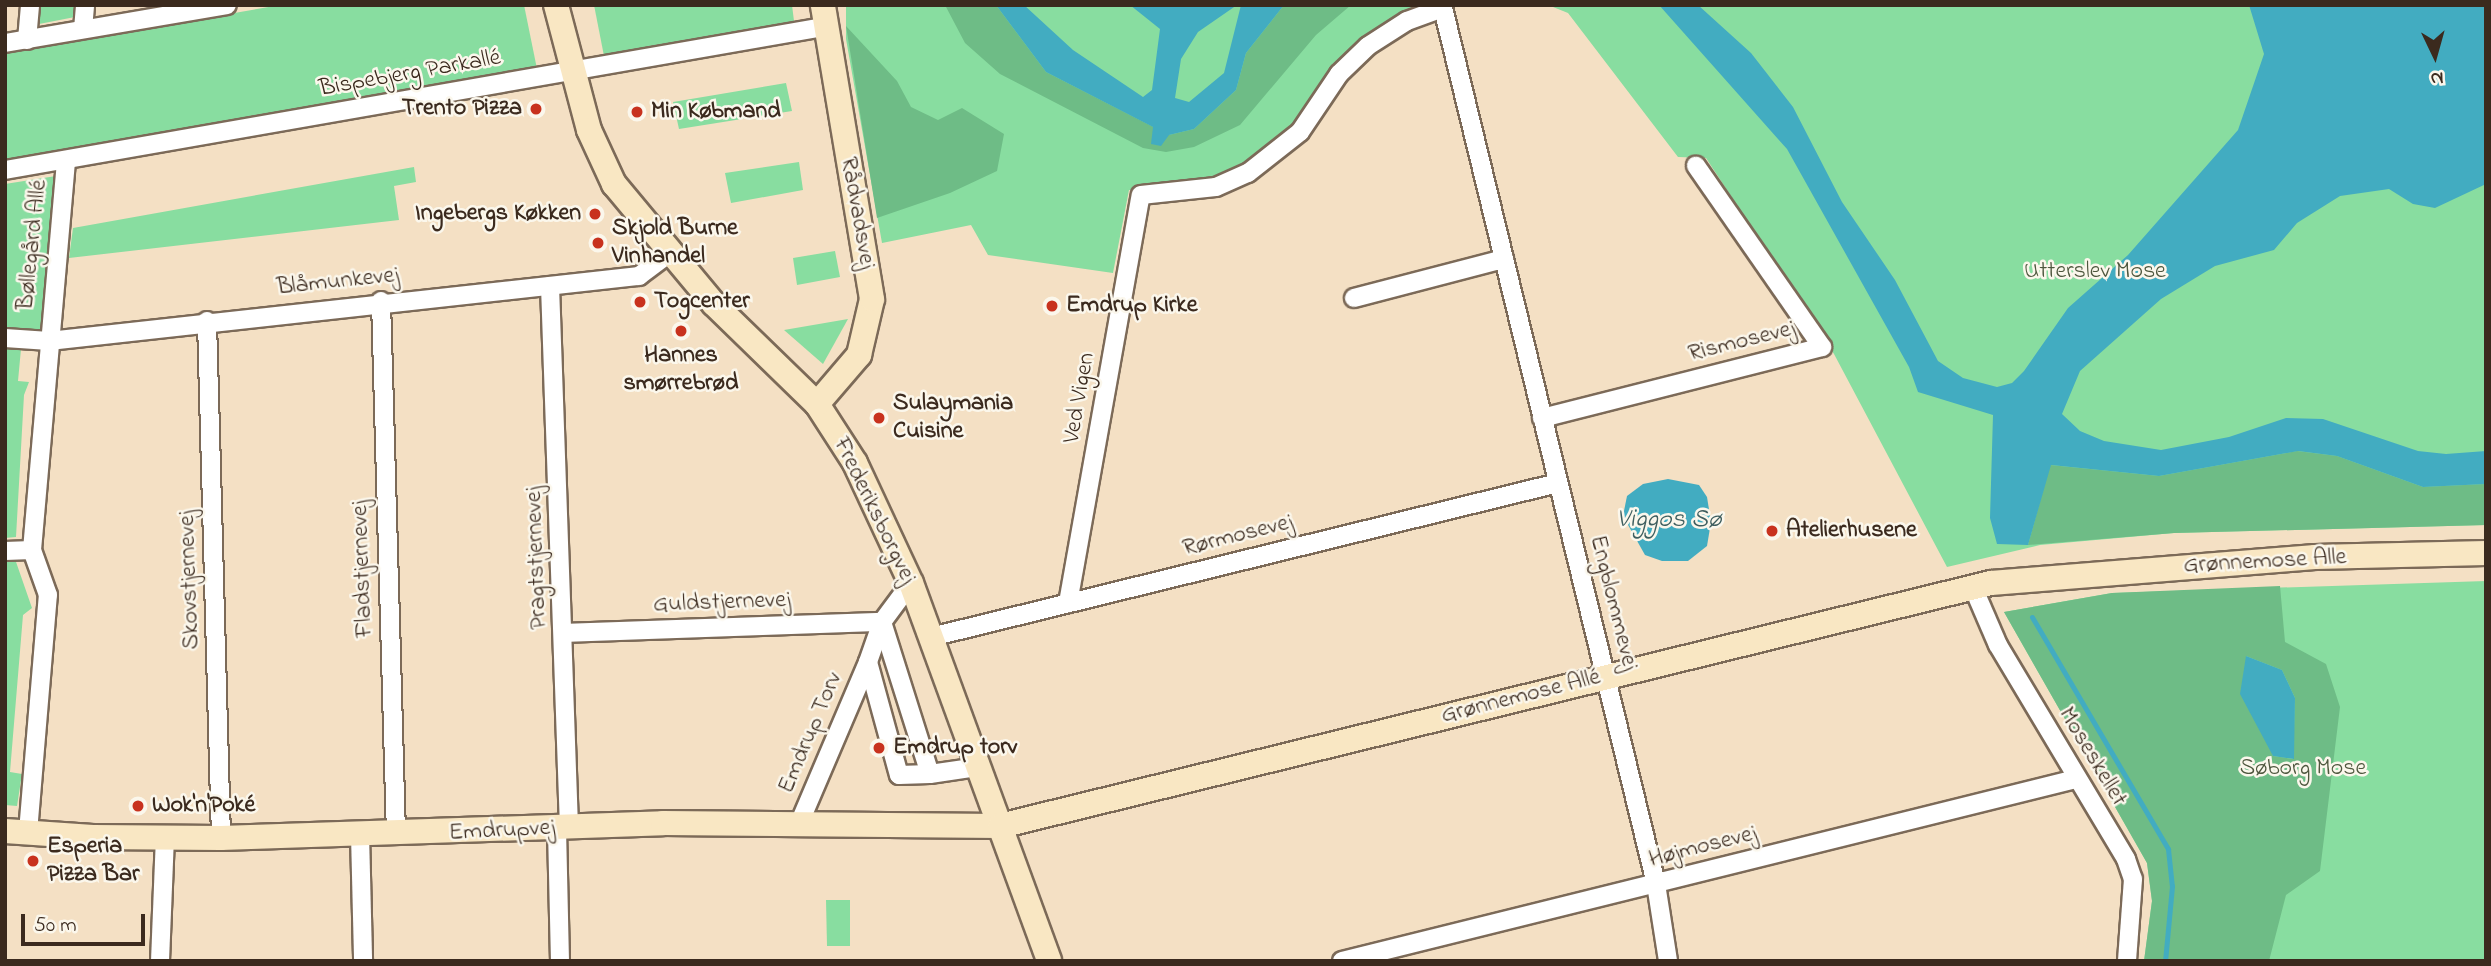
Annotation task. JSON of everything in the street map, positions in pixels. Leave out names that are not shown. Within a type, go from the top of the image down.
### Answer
[{"type":"street","points":[[27,40],[30,5]]},
{"type":"street","points":[[83,29],[85,5]]},
{"type":"street","points":[[5,43],[227,5]]},
{"type":"street","name":"Frederiksborgvej","points":[[556,5],[600,158],[614,184],[669,253],[817,404],[855,463],[911,583],[1049,961]]},
{"type":"street","name":"Engblommevej","points":[[1443,8],[1656,884],[1668,961]]},
{"type":"street","name":"Ved Vigen","points":[[1068,603],[1141,195],[1216,187],[1248,173],[1300,132],[1339,74],[1368,46],[1406,21],[1443,8]]},
{"type":"street","name":"Bispebjerg Parkallé","points":[[5,170],[66,162],[573,71],[823,16]]},
{"type":"street","name":"Rådvadsvej","points":[[817,404],[859,355],[872,299],[823,16]]},
{"type":"street","name":"Bøllegård Allé","points":[[17,831],[48,595],[32,550],[66,162]]},
{"type":"street","name":"Rismosevej","points":[[1542,418],[1822,347],[1696,166]]},
{"type":"street","name":"Blåmunkevej","points":[[5,338],[49,341],[381,301],[639,276],[669,253]]},
{"type":"street","points":[[1354,298],[1504,259]]},
{"type":"street","name":"Pragtstjernevej","points":[[550,286],[564,633],[560,961]]},
{"type":"street","name":"Fladstjernevej","points":[[381,301],[396,835]]},
{"type":"street","name":"Skovstjernevej","points":[[207,321],[221,838]]},
{"type":"street","name":"Rørmosevej","points":[[931,638],[1558,483]]},
{"type":"street","points":[[5,551],[32,550]]},
{"type":"street","name":"Grønnemose Alle","points":[[2044,576],[2315,557],[2486,553]]},
{"type":"street","name":"Grønnemose Allé","points":[[1000,825],[1973,587],[2044,576]]},
{"type":"street","name":"Emdrup Torv","points":[[799,824],[868,662],[882,622],[911,583]]},
{"type":"street","name":"Moseskellet","points":[[1973,587],[1998,645],[2126,859],[2133,879],[2127,961]]},
{"type":"street","points":[[882,622],[930,774]]},
{"type":"street","name":"Guldstjernevej","points":[[564,633],[882,622]]},
{"type":"street","name":"Emdrup Torv","points":[[868,662],[899,775],[930,774],[978,767]]},
{"type":"street","name":"Højmosevej","points":[[1342,961],[2076,779]]},
{"type":"street","name":"Emdrupvej","points":[[17,831],[221,838],[799,824],[1000,825]]},
{"type":"street","points":[[360,834],[363,961]]},
{"type":"street","points":[[160,961],[165,838]]},
{"type":"green space","points":[[36,5],[76,5],[75,17],[34,25]]},
{"type":"green space","points":[[280,5],[524,5],[537,69],[75,152],[5,161],[5,53]]},
{"type":"green space","points":[[594,5],[792,5],[794,21],[604,56]]},
{"type":"green space","points":[[846,5],[1434,5],[1384,28],[1290,132],[1255,162],[1215,181],[1180,189],[1129,190],[1113,273],[988,255],[971,225],[882,243],[846,39]]},
{"type":"green space","points":[[945,5],[996,5],[1046,72],[1169,135],[1194,129],[1236,90],[1246,53],[1284,5],[1351,5],[1316,35],[1240,125],[1194,147],[1166,152],[1143,148],[1000,74],[965,43]]},
{"type":"green space","name":"Utterslev Mose","points":[[1548,5],[2486,5],[2486,525],[2174,533],[2040,545],[1947,567],[1834,354],[1706,158],[1678,157],[1568,13]]},
{"type":"green space","points":[[846,26],[897,81],[911,107],[938,120],[962,108],[1004,134],[997,171],[950,193],[877,218]]},
{"type":"green space","points":[[786,83],[792,111],[679,129],[673,102]]},
{"type":"green space","points":[[799,162],[803,190],[731,203],[725,173]]},
{"type":"green space","points":[[414,167],[416,182],[394,186],[399,220],[69,258],[73,228]]},
{"type":"green space","points":[[56,176],[41,332],[5,329],[5,184]]},
{"type":"green space","points":[[835,251],[840,277],[797,285],[793,258]]},
{"type":"green space","points":[[848,319],[823,364],[784,330]]},
{"type":"green space","points":[[5,348],[21,349],[18,381],[29,382],[24,395],[16,537],[5,538]]},
{"type":"green space","points":[[2297,451],[2337,456],[2423,487],[2486,484],[2486,525],[2174,533],[2028,545],[2050,465],[2159,476]]},
{"type":"green space","points":[[15,559],[32,608],[23,615],[10,772],[22,774],[17,806],[5,805],[5,560]]},
{"type":"green space","name":"Søborg Mose","points":[[2486,581],[2486,961],[2144,961],[2152,901],[2147,863],[2004,612],[2112,593]]},
{"type":"green space","points":[[2280,586],[2285,642],[2326,664],[2340,707],[2320,871],[2286,895],[2269,961],[2144,961],[2152,901],[2147,863],[2004,612],[2112,593]],"holes":[[[2246,656],[2282,670],[2295,698],[2293,759],[2273,756]]]},
{"type":"green space","points":[[826,900],[850,900],[850,946],[827,946]]},
{"type":"water","points":[[996,5],[1024,5],[1073,50],[1143,97],[1152,90],[1160,29],[1130,5],[1237,5],[1198,32],[1181,59],[1175,98],[1189,102],[1224,73],[1241,5],[1284,5],[1246,53],[1236,90],[1194,129],[1169,135],[1161,146],[1151,144],[1153,127],[1046,72]]},
{"type":"water","points":[[1659,5],[1698,5],[1751,53],[1793,107],[1842,202],[1895,280],[1938,361],[1963,378],[1997,387],[2012,383],[2024,371],[2068,308],[2128,255],[2238,130],[2264,54],[2249,5],[2486,5],[2486,184],[2435,208],[2413,204],[2389,189],[2340,196],[2297,223],[2274,250],[2215,266],[2161,299],[2080,371],[2062,414],[2080,431],[2104,441],[2161,450],[2229,437],[2286,418],[2323,419],[2418,451],[2446,454],[2486,451],[2486,484],[2423,487],[2337,456],[2298,451],[2159,476],[2051,465],[2028,545],[1997,544],[1990,518],[1993,415],[1918,392],[1909,367],[1787,149]]},
{"type":"water","name":"Viggos Sø","points":[[1668,479],[1699,485],[1707,497],[1711,522],[1707,546],[1688,561],[1662,561],[1645,555],[1623,516],[1627,496],[1643,484]]},
{"type":"water","points":[[2246,656],[2282,670],[2295,698],[2294,759],[2273,756],[2240,694]]},
{"type":"waterway","points":[[2032,617],[2168,849],[2172,886],[2165,961]]},
{"type":"place","name":"Trento Pizza","points":[[536,109]]},
{"type":"place","name":"Min Købmand","points":[[637,112]]},
{"type":"place","name":"Ingebergs Køkken","points":[[595,214]]},
{"type":"place","name":"Skjold Burne Vinhandel","points":[[598,243]]},
{"type":"place","name":"Togcenter","points":[[640,302]]},
{"type":"place","name":"Emdrup Kirke","points":[[1052,306]]},
{"type":"place","name":"Hannes smørrebrød","points":[[681,331]]},
{"type":"place","name":"Sulaymania Cuisine","points":[[879,418]]},
{"type":"place","name":"Atelierhusene","points":[[1772,531]]},
{"type":"place","name":"Emdrup torv","points":[[879,748]]},
{"type":"place","name":"Wok'n'Poké","points":[[138,806]]},
{"type":"place","name":"Esperia Pizza Bar","points":[[33,861]]}]
